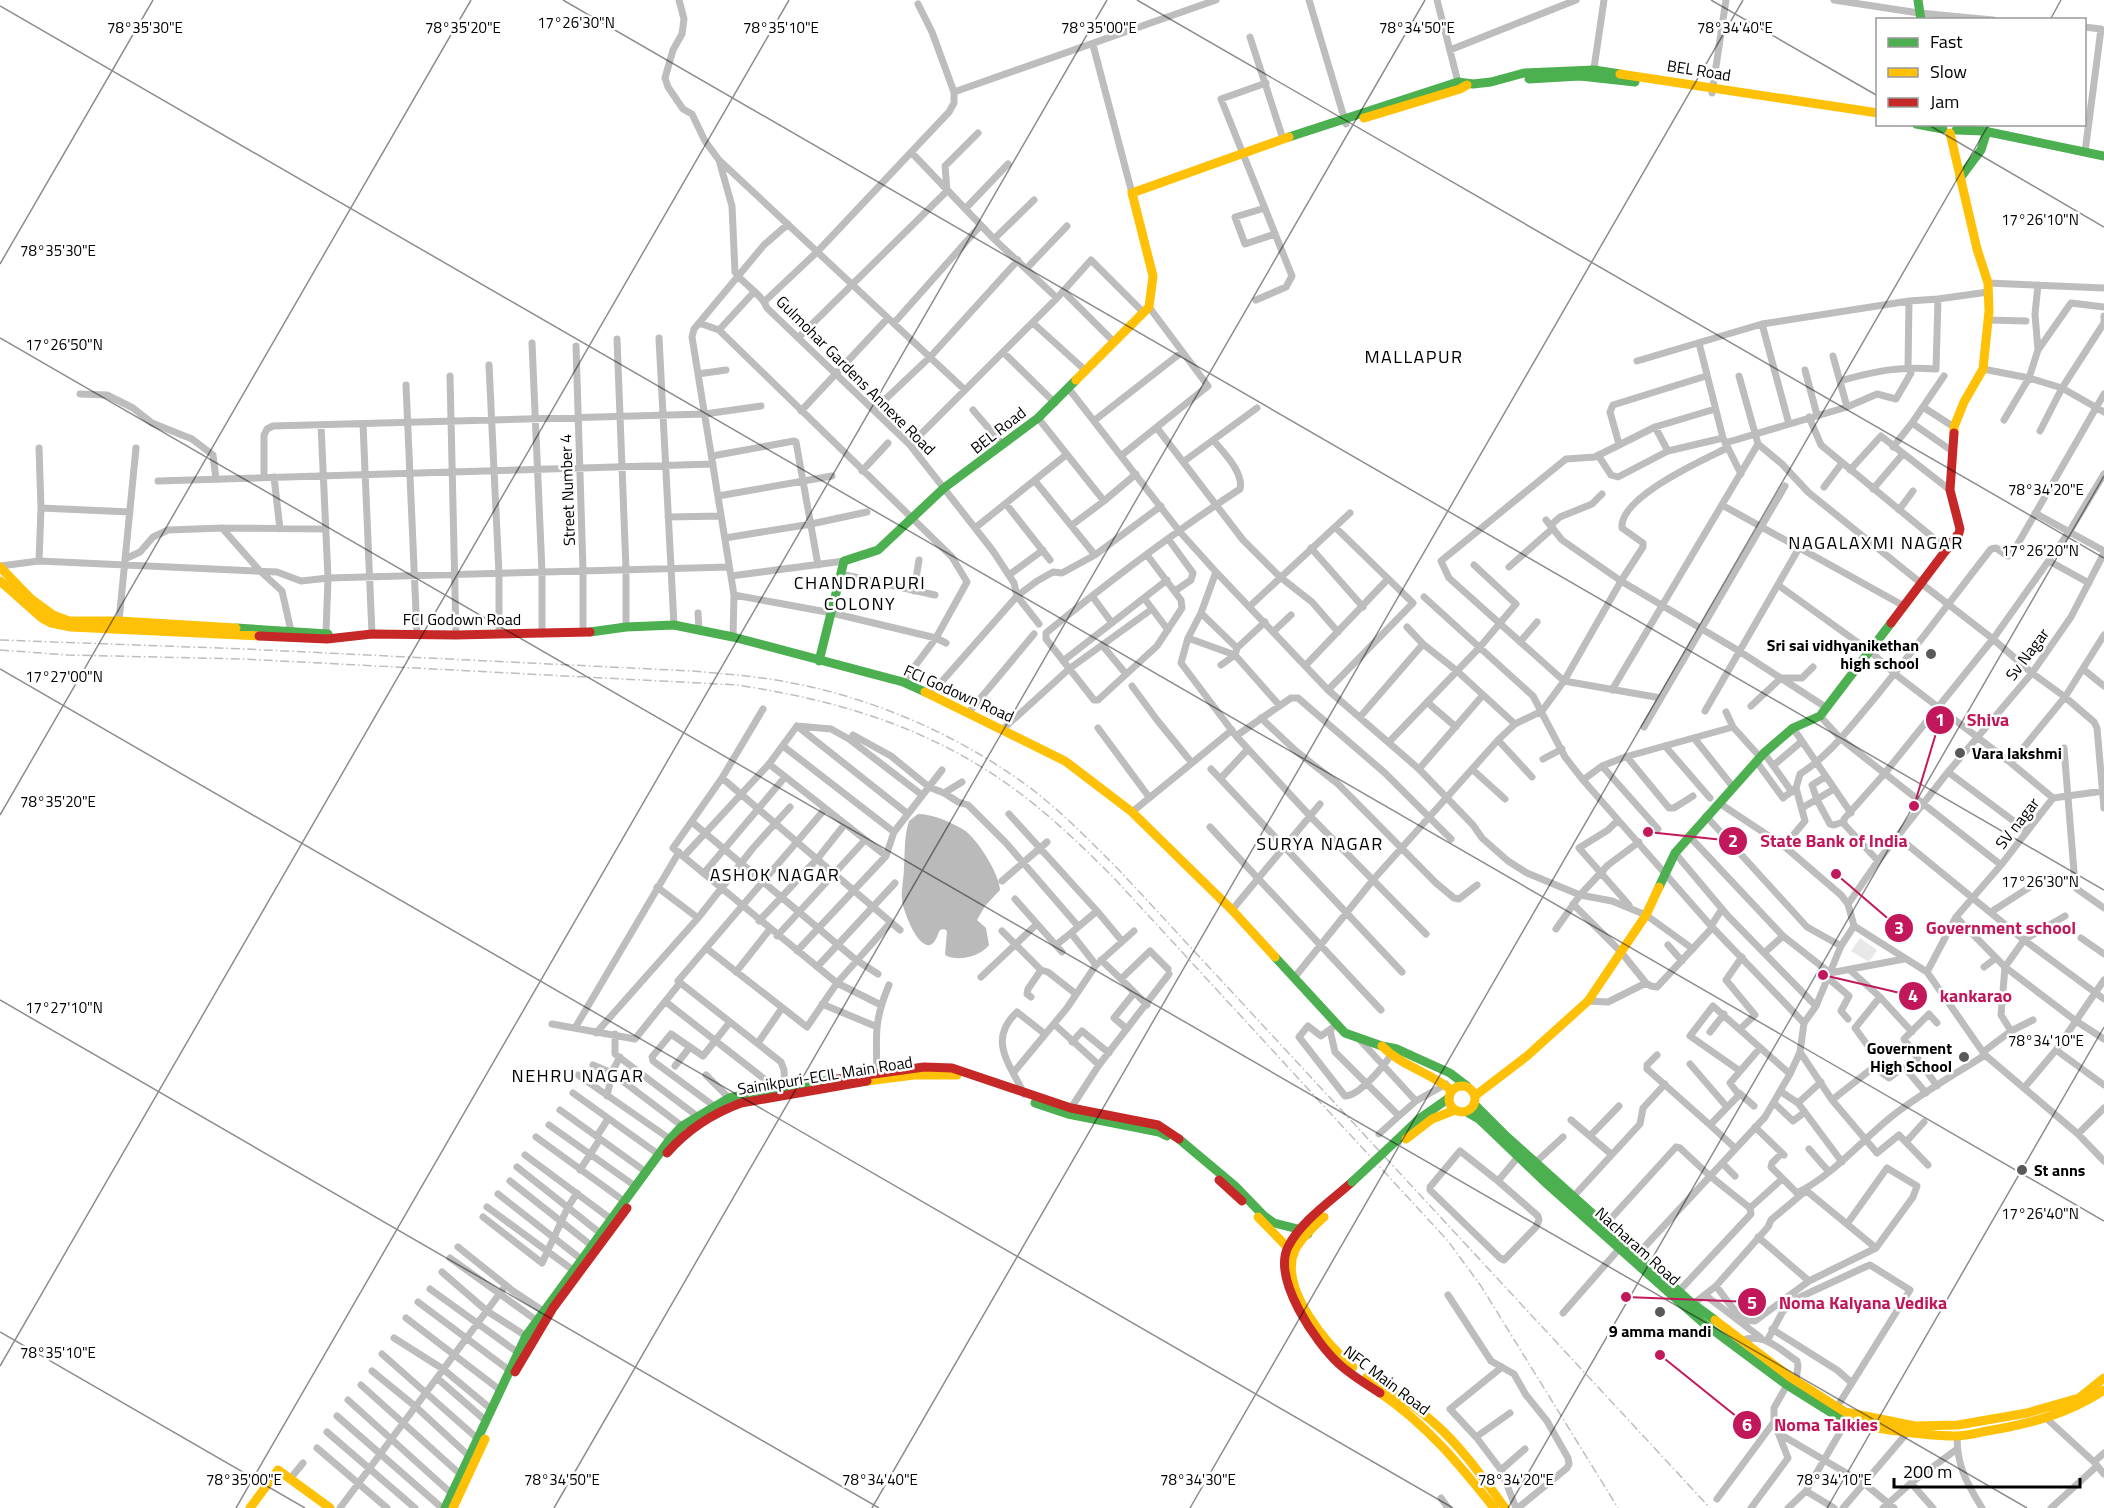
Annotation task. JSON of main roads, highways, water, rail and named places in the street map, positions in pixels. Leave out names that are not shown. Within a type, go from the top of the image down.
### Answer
[{"type":"railway","points":[[0,640],[246,649],[740,675],[787,682],[850,698],[912,720],[941,734],[970,749],[1025,784],[1074,825],[1119,870],[1710,1508]]},
{"type":"railway","points":[[0,650],[68,655],[244,659],[737,685],[850,709],[921,735],[955,752],[1021,794],[1102,866],[1448,1241],[1481,1286],[1618,1508]]},
{"type":"place","name":"Sri sai vidhyanikethan high school","points":[[1931,654]]},
{"type":"place","name":"Vara lakshmi","points":[[1960,753]]},
{"type":"place","name":"Shiva","points":[[1914,806]]},
{"type":"place","name":"State Bank of India","points":[[1648,832]]},
{"type":"place","name":"Government school","points":[[1836,874]]},
{"type":"place","name":"kankarao","points":[[1823,975]]},
{"type":"place","name":"Government High School","points":[[1964,1057]]},
{"type":"place","name":"St anns","points":[[2022,1170]]},
{"type":"place","name":"Noma Kalyana Vedika","points":[[1626,1297]]},
{"type":"place","name":"9 amma mandi","points":[[1660,1312]]},
{"type":"place","name":"Noma Talkies","points":[[1660,1355]]},
{"type":"district","name":"MALLAPUR","points":[[1414,356]]},
{"type":"district","name":"NAGALAXMI NAGAR","points":[[1876,542]]},
{"type":"district","name":"CHANDRAPURI COLONY","points":[[860,592]]},
{"type":"district","name":"SURYA NAGAR","points":[[1320,843]]},
{"type":"district","name":"ASHOK NAGAR","points":[[775,874]]},
{"type":"district","name":"NEHRU NAGAR","points":[[578,1075]]}]
